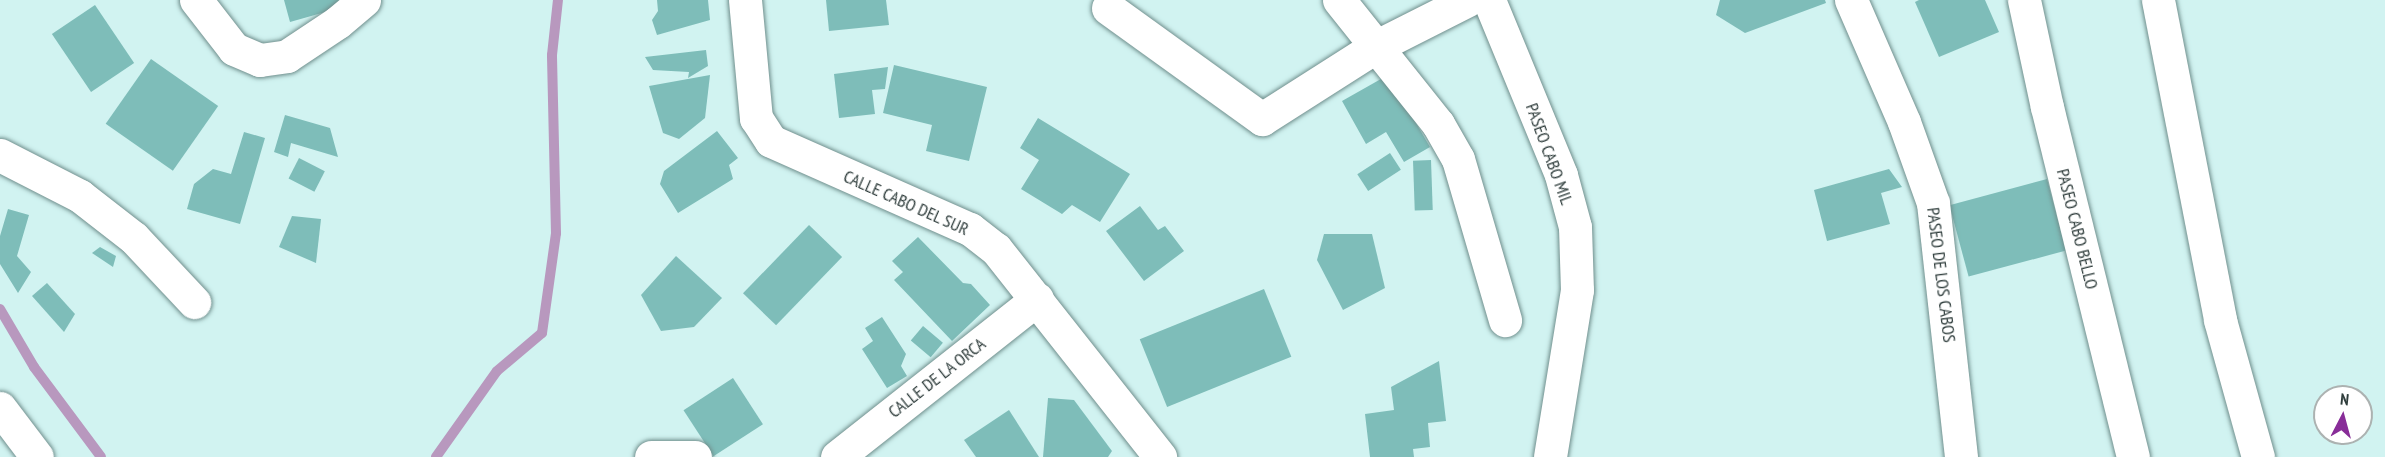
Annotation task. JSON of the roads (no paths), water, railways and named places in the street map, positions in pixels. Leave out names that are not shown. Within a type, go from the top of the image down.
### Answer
[{"type":"street","points":[[196,0],[234,50],[260,60],[286,56],[338,22],[364,0]]},
{"type":"street","name":"CALLE CABO DEL SUR","points":[[745,0],[756,118],[771,141],[873,190],[970,230],[996,249],[1037,298],[1160,457]]},
{"type":"street","points":[[1340,0],[1438,124],[1458,159],[1505,320]]},
{"type":"street","points":[[1108,8],[1262,119],[1375,47],[1468,0]]},
{"type":"street","name":"PASEO CABO MIL","points":[[1489,0],[1561,175],[1575,227],[1577,290],[1550,457]]},
{"type":"street","name":"PASEO DE LOS CABOS","points":[[1851,0],[1904,122],[1933,203],[1961,457]]},
{"type":"street","name":"PASEO CABO BELLO","points":[[2025,0],[2047,107],[2133,457]]},
{"type":"street","points":[[2158,0],[2220,320],[2258,457]]},
{"type":"street","points":[[0,155],[80,196],[135,238],[194,302]]},
{"type":"street","name":"CALLE DE LA ORCA","points":[[837,457],[1037,298]]},
{"type":"street","points":[[0,408],[37,457]]},
{"type":"street","points":[[651,457],[695,457]]},
{"type":"waterway","points":[[436,457],[497,371],[542,333],[556,233],[552,55],[558,0]]},
{"type":"waterway","points":[[0,309],[34,367],[101,457]]}]
